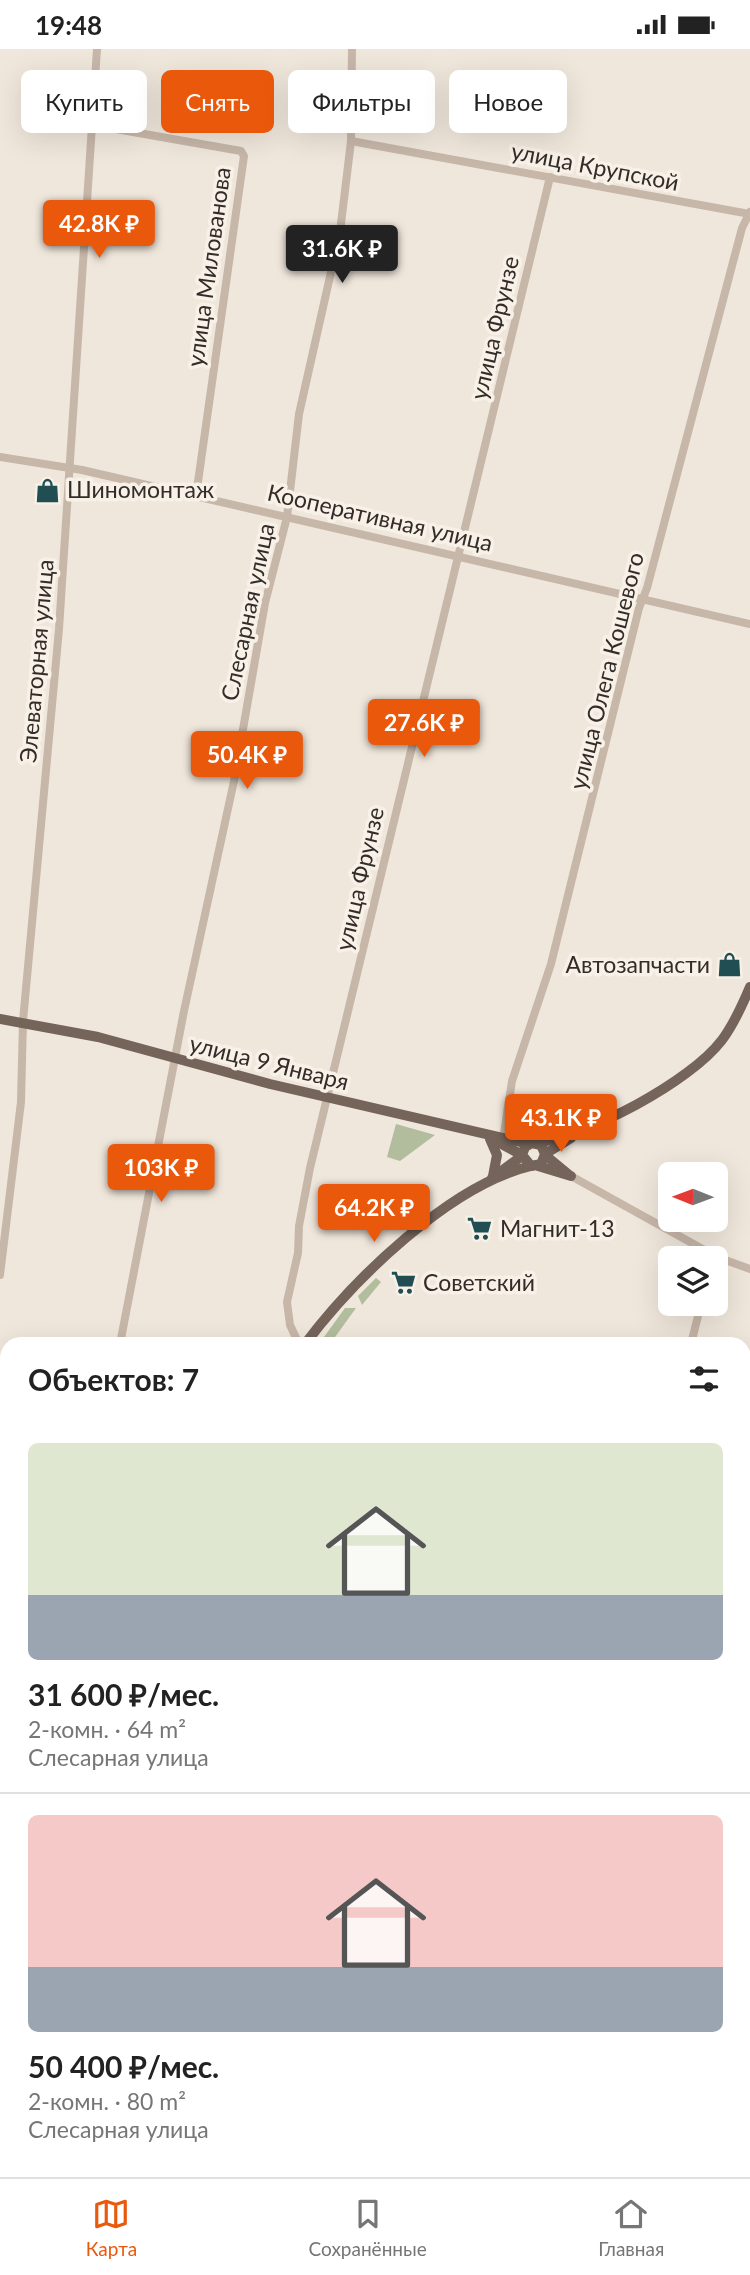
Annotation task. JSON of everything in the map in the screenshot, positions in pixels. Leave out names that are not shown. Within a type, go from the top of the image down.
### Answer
[{"type":"main road","points":[[483,1185],[534,1166],[574,1135],[658,1091],[702,1061],[721,1041],[737,1017],[750,988]]},
{"type":"main road","name":"улица 9 Января","points":[[0,1019],[23,1021],[98,1037],[329,1098],[485,1136],[532,1144]]},
{"type":"main road","points":[[308,1337],[337,1301],[375,1263],[412,1234],[522,1156],[532,1144],[574,1135]]},
{"type":"main road","points":[[485,1136],[522,1156],[534,1166],[571,1176]]},
{"type":"main road","points":[[485,1136],[497,1155],[494,1177]]},
{"type":"main road","points":[[532,1144],[541,1145],[545,1155],[571,1176]]},
{"type":"street","name":"Элеваторная улица","points":[[96,70],[97,49]]},
{"type":"street","name":"Слесарная улица","points":[[121,1337],[234,781],[265,603],[287,517],[299,414],[340,232],[351,141],[352,49]]},
{"type":"street","name":"Элеваторная улица","points":[[0,1275],[21,1102],[23,1021],[38,882],[72,469],[93,133]]},
{"type":"street","name":"улица Милованова","points":[[139,133],[241,151],[244,156],[196,496]]},
{"type":"street","name":"улица Крупской","points":[[351,141],[750,213]]},
{"type":"street","name":"улица Фрунзе","points":[[298,1337],[290,1325],[287,1302],[298,1254],[299,1226],[310,1168],[329,1098],[457,555],[506,369],[550,177]]},
{"type":"street","name":"улица Олега Кошевого","points":[[503,1139],[512,1081],[561,926],[642,598],[647,588],[742,228],[750,213]]},
{"type":"street","name":"Кооперативная улица","points":[[0,457],[72,469],[196,496],[750,624]]},
{"type":"street","points":[[571,1176],[695,1246]]},
{"type":"street","points":[[728,1262],[750,1269]]},
{"type":"street","points":[[693,1337],[698,1316]]},
{"type":"green space","points":[[554,1122],[572,1124],[538,1139],[517,1137],[515,1130]]},
{"type":"green space","points":[[396,1124],[435,1135],[400,1161],[387,1157]]},
{"type":"green space","points":[[376,1278],[381,1282],[362,1305],[358,1296]]},
{"type":"green space","points":[[345,1308],[356,1308],[335,1337],[324,1337]]},
{"type":"place","name":"Шиномонтаж","points":[[47,490]]},
{"type":"place","name":"Автозапчасти","points":[[730,965]]},
{"type":"place","name":"Магнит-13","points":[[480,1229]]},
{"type":"place","name":"Советский","points":[[403,1283]]}]
